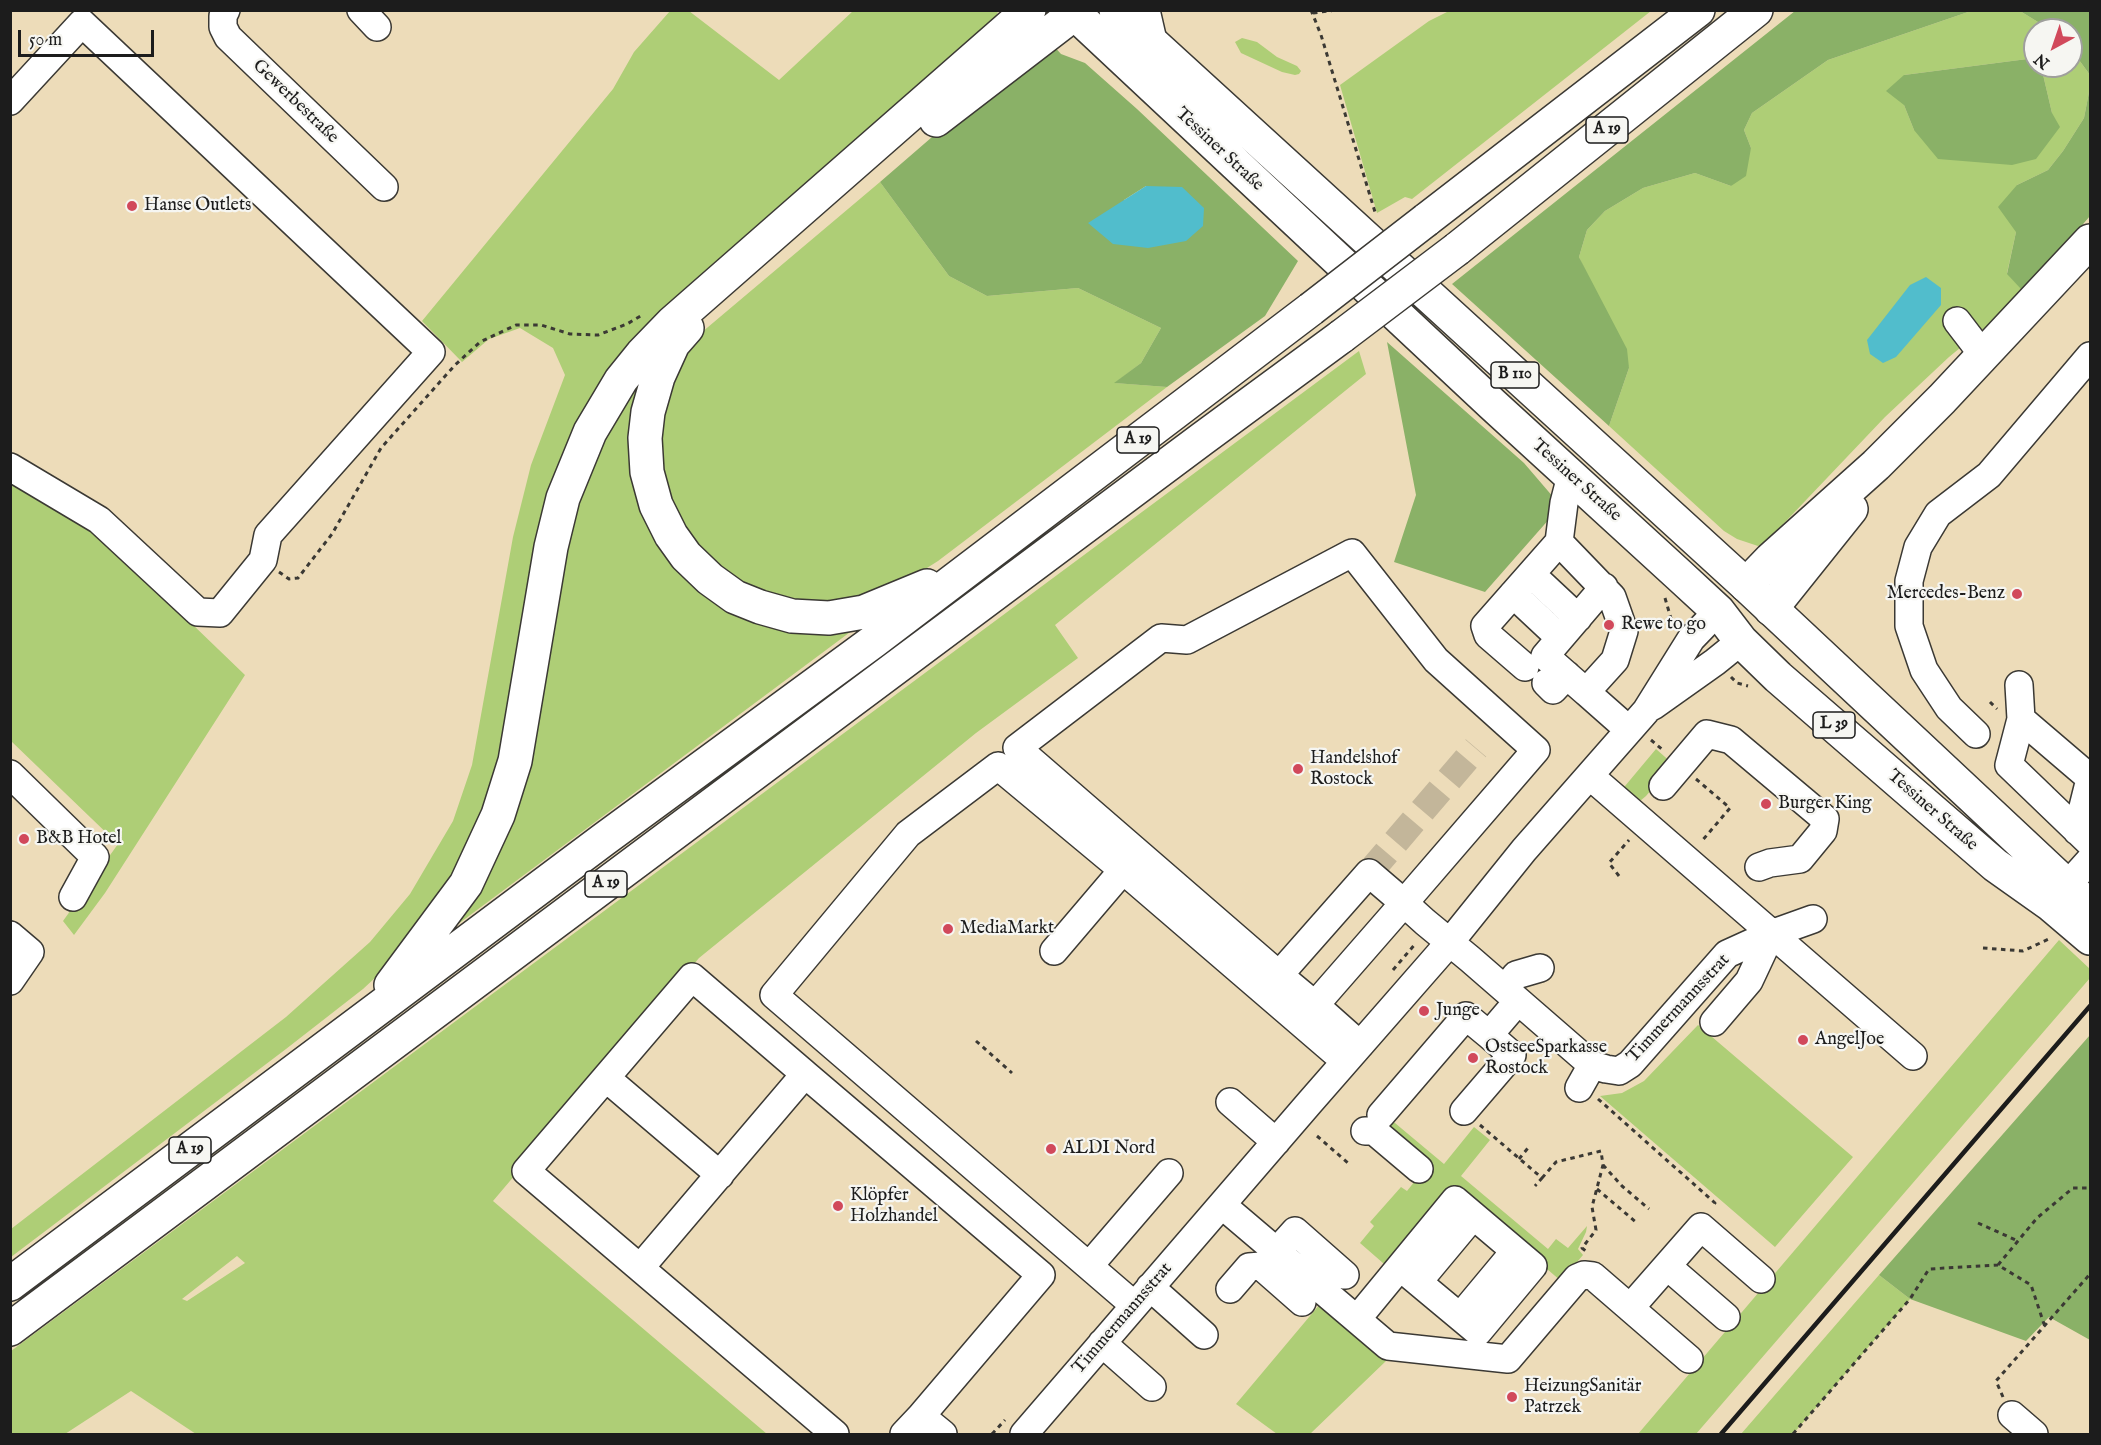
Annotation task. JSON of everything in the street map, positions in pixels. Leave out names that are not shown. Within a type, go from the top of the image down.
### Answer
[{"type":"main road","points":[[369,1015],[466,884],[498,815],[515,761],[550,547],[563,498],[590,432],[621,380],[672,323],[1004,25],[1029,10]]},
{"type":"main road","name":"Tessiner Straße","points":[[1116,10],[1746,585],[1969,792],[2075,904]]},
{"type":"main road","name":"A 19","points":[[10,1284],[873,641],[1311,309],[1698,10]]},
{"type":"main road","name":"A 19","points":[[10,1329],[1342,336],[1457,249],[1756,10]]},
{"type":"main road","points":[[964,571],[864,612],[829,618],[792,616],[735,597],[710,579],[686,556],[671,535],[656,505],[647,472],[645,438],[648,412],[658,377],[673,344],[687,327],[919,134],[1074,12]]},
{"type":"main road","name":"Tessiner Straße","points":[[1074,12],[1258,187],[1718,611],[1741,640],[1778,677],[1995,865],[2075,904]]},
{"type":"main road","points":[[1718,611],[1771,559],[1876,465],[1942,399],[2087,242]]},
{"type":"main road","name":"Timmermannsstrat","points":[[1741,640],[1770,609],[1942,399]]},
{"type":"street","name":"Gewerbestraße","points":[[226,10],[223,16],[223,27],[228,37],[384,187]]},
{"type":"street","points":[[1146,10],[1154,45]]},
{"type":"street","points":[[10,101],[82,23],[431,352],[268,535],[263,560],[220,614],[198,612],[99,520],[10,467]]},
{"type":"street","points":[[1957,321],[1983,355]]},
{"type":"street","points":[[1976,734],[1949,708],[1924,670],[1909,626],[1909,581],[1918,547],[1938,514],[1989,475],[2091,356]]},
{"type":"street","points":[[1559,542],[1612,597],[1624,631],[1615,660],[1555,659],[1488,635],[1485,626],[1507,611],[1532,573],[1559,542],[1564,503],[1571,476]]},
{"type":"street","points":[[1315,1005],[1536,750],[1436,660],[1352,553],[1187,640],[1161,638],[1017,748],[1315,1005],[1352,1053]]},
{"type":"street","points":[[1532,573],[1555,659]]},
{"type":"street","points":[[1555,659],[1604,587]]},
{"type":"street","points":[[1507,611],[1555,659],[1637,721]]},
{"type":"street","name":"Timmermannsstrat","points":[[1024,1434],[1450,942],[1524,850],[1637,721],[1691,639],[1718,611]]},
{"type":"street","name":"Timmermannsstrat","points":[[1637,721],[1741,640]]},
{"type":"street","points":[[2019,685],[2021,719],[2009,765],[2084,837]]},
{"type":"street","points":[[2021,719],[2091,779],[2084,837]]},
{"type":"street","points":[[1663,786],[1707,734],[1731,740],[1825,819],[1822,831],[1800,859],[1770,863],[1759,867]]},
{"type":"street","points":[[1204,1335],[1142,1296],[1097,1273],[916,1112],[774,995],[908,834],[998,766],[1123,870],[1352,1053]]},
{"type":"street","points":[[10,774],[95,857],[73,897]]},
{"type":"street","points":[[1590,776],[1913,1056]]},
{"type":"street","points":[[1054,951],[1123,870]]},
{"type":"street","points":[[1279,975],[1369,873],[1511,995],[1584,1079]]},
{"type":"street","name":"Timmermannsstrat","points":[[1584,1079],[1619,1071],[1630,1064],[1727,954],[1812,919]]},
{"type":"street","points":[[1714,1022],[1749,981],[1771,934]]},
{"type":"street","points":[[10,935],[30,952],[10,981]]},
{"type":"street","points":[[1489,1035],[1511,995],[1516,975],[1540,968]]},
{"type":"street","points":[[835,1434],[526,1171],[692,977],[1041,1275],[913,1425],[943,1434]]},
{"type":"street","points":[[1419,1169],[1374,1131],[1373,1123],[1467,1016],[1512,1055],[1464,1111]]},
{"type":"street","points":[[640,1268],[805,1074]]},
{"type":"street","points":[[606,1078],[720,1175]]},
{"type":"street","points":[[1230,1102],[1276,1142]]},
{"type":"street","points":[[1097,1273],[1168,1173]]},
{"type":"street","points":[[1222,1205],[1276,1260],[1357,1319],[1388,1346],[1508,1359],[1577,1278],[1584,1275],[1593,1276],[1689,1359]]},
{"type":"street","points":[[1357,1319],[1473,1216],[1515,1251],[1460,1317],[1409,1275]]},
{"type":"street","points":[[1630,1308],[1701,1227],[1761,1279]]},
{"type":"street","points":[[1230,1289],[1249,1267],[1261,1266],[1276,1260],[1294,1231],[1345,1275]]},
{"type":"street","points":[[1276,1260],[1302,1302]]},
{"type":"street","points":[[1667,1266],[1726,1317]]},
{"type":"street","points":[[1102,1343],[1152,1387]]},
{"type":"street","points":[[2012,1415],[2034,1434]]},
{"type":"path","points":[[1336,10],[1312,12],[1378,220]]},
{"type":"path","points":[[263,560],[289,579],[298,578],[332,534],[381,448],[455,365],[480,342],[516,325],[541,325],[570,334],[598,335],[627,324],[646,313]]},
{"type":"path","points":[[1619,876],[1610,863],[1638,818]]},
{"type":"path","points":[[1983,948],[2023,951],[2075,904]]},
{"type":"path","points":[[976,1041],[1012,1073]]},
{"type":"path","points":[[1584,1079],[1715,1203],[1701,1227]]},
{"type":"path","points":[[1464,1111],[1542,1178]]},
{"type":"path","points":[[1317,1136],[1348,1163]]},
{"type":"path","points":[[1519,1159],[1528,1148]]},
{"type":"path","points":[[1535,1186],[1556,1162],[1601,1151],[1603,1164],[1592,1207],[1596,1230],[1582,1248],[1593,1258],[1584,1275]]},
{"type":"path","points":[[1603,1164],[1622,1186],[1649,1209]]},
{"type":"path","points":[[1998,1265],[2037,1218],[2073,1188],[2091,1188]]},
{"type":"path","points":[[1597,1189],[1637,1223]]},
{"type":"path","points":[[1978,1223],[2018,1240]]},
{"type":"path","points":[[1793,1434],[1910,1299],[1929,1269],[1998,1265],[2031,1285],[2045,1327]]},
{"type":"path","points":[[2012,1415],[1996,1381],[2091,1274]]},
{"type":"green space","points":[[1451,10],[1651,11],[1412,199],[1405,197],[1377,213],[1340,85],[1429,21]]},
{"type":"green space","points":[[670,11],[689,11],[779,80],[853,11],[998,11],[995,23],[601,396],[485,829],[403,952],[363,989],[286,1049],[11,1257],[11,1229],[286,1017],[370,942],[410,894],[453,821],[472,765],[513,537],[531,465],[565,375],[553,348],[520,328],[489,339],[462,362],[422,321],[613,89],[634,52]]},
{"type":"green space","points":[[1795,11],[1971,11],[1828,60],[1752,113],[1744,130],[1751,148],[1746,176],[1731,186],[1695,173],[1643,188],[1605,211],[1587,230],[1579,257],[1627,349],[1629,368],[1609,426],[1452,284]]},
{"type":"green space","points":[[1971,11],[2020,11],[2031,18],[2023,18],[2023,60],[1904,75],[1904,105],[1914,130],[2052,113],[2044,78],[2083,78],[2083,65],[2090,75],[2090,87],[2084,118],[2063,151],[2048,170],[2017,185],[2016,232],[2007,273],[2022,289],[2016,302],[1949,357],[1885,417],[1769,539],[1758,546],[1737,539],[1724,531],[1609,426],[1629,368],[1579,257],[1587,230],[1605,211],[1643,188],[1695,173],[1731,186],[1751,148],[1744,130],[1752,113],[1828,60]]},
{"type":"green space","points":[[2020,11],[2090,11],[2090,75],[2083,65],[2083,18],[2031,18]]},
{"type":"green space","points":[[1242,38],[1257,42],[1277,57],[1297,66],[1301,71],[1295,75],[1282,72],[1241,53],[1235,42]]},
{"type":"green space","points":[[1051,43],[1061,54],[1085,63],[1298,261],[1265,316],[1167,387],[1114,383],[1141,363],[1161,328],[1078,288],[987,296],[949,276],[880,182],[998,80]],"holes":[[[1146,186],[1148,248],[1124,200]]]},
{"type":"green space","points":[[2023,60],[2023,78],[2044,78],[2052,113],[2060,127],[2036,159],[2012,165],[1938,159],[1914,130],[1904,105],[1886,91],[1904,75]]},
{"type":"green space","points":[[2090,87],[2090,216],[2016,302],[2021,289],[2007,274],[2016,232],[1998,207],[2017,185],[2048,170],[2063,151],[2084,118]]},
{"type":"green space","points":[[880,182],[949,276],[987,296],[1078,288],[1161,328],[1141,363],[1115,383],[1167,387],[938,561],[892,590],[803,609],[727,582],[680,534],[654,448],[682,349]]},
{"type":"green space","points":[[1387,342],[1524,463],[1554,498],[1551,517],[1485,592],[1394,562],[1416,495]]},
{"type":"green space","points":[[655,350],[639,412],[703,586],[865,621],[434,942],[468,897],[574,492]]},
{"type":"green space","points":[[1359,351],[1366,374],[1055,625],[1078,658],[976,733],[699,958],[493,1201],[767,1434],[196,1434],[131,1391],[65,1434],[11,1434],[11,1351]],"holes":[[[237,1256],[245,1263],[187,1301],[182,1299]]]},
{"type":"green space","points":[[10,476],[83,519],[245,675],[105,893],[74,935],[63,921],[118,844],[11,741]]},
{"type":"green space","points":[[1656,749],[1673,764],[1640,801],[1633,800],[1620,792]]},
{"type":"green space","points":[[2059,940],[2090,969],[2090,978],[1696,1434],[1638,1434]]},
{"type":"green space","points":[[1698,1025],[1853,1157],[1775,1247],[1600,1096],[1622,1093],[1644,1081]]},
{"type":"green space","points":[[2090,1035],[2090,1340],[2049,1317],[2026,1341],[1910,1299],[1879,1275]]},
{"type":"green space","points":[[1389,1118],[1444,1164],[1474,1127],[1490,1140],[1461,1176],[1548,1249],[1556,1239],[1568,1248],[1587,1226],[1578,1249],[1583,1255],[1561,1281],[1457,1192],[1391,1270],[1360,1243],[1374,1226],[1370,1222],[1401,1187],[1407,1191],[1426,1167],[1380,1129]]},
{"type":"green space","points":[[1879,1275],[1910,1299],[1793,1434],[1741,1434]]},
{"type":"green space","points":[[1320,1304],[1386,1361],[1310,1434],[1277,1434],[1236,1404]]},
{"type":"water","points":[[1146,186],[1182,187],[1204,208],[1203,226],[1186,241],[1148,248],[1113,244],[1088,223]]},
{"type":"water","points":[[1926,277],[1941,288],[1941,305],[1896,357],[1883,363],[1870,354],[1867,340],[1910,285]]},
{"type":"tunnel","points":[[1369,873],[1476,748]]},
{"type":"railway","points":[[1721,1434],[2090,1006]]},
{"type":"place","name":"Hanse Outlets","points":[[132,206]]},
{"type":"place","name":"Mercedes-Benz","points":[[2017,594]]},
{"type":"place","name":"Rewe to go","points":[[1609,625]]},
{"type":"place","name":"Handelshof Rostock","points":[[1298,769]]},
{"type":"place","name":"Burger King","points":[[1766,804]]},
{"type":"place","name":"B&B Hotel","points":[[24,839]]},
{"type":"place","name":"MediaMarkt","points":[[948,929]]},
{"type":"place","name":"Junge","points":[[1424,1011]]},
{"type":"place","name":"AngelJoe","points":[[1803,1040]]},
{"type":"place","name":"OstseeSparkasse Rostock","points":[[1473,1058]]},
{"type":"place","name":"ALDI Nord","points":[[1051,1149]]},
{"type":"place","name":"Klöpfer Holzhandel","points":[[838,1206]]},
{"type":"place","name":"HeizungSanitär Patrzek","points":[[1512,1397]]}]
